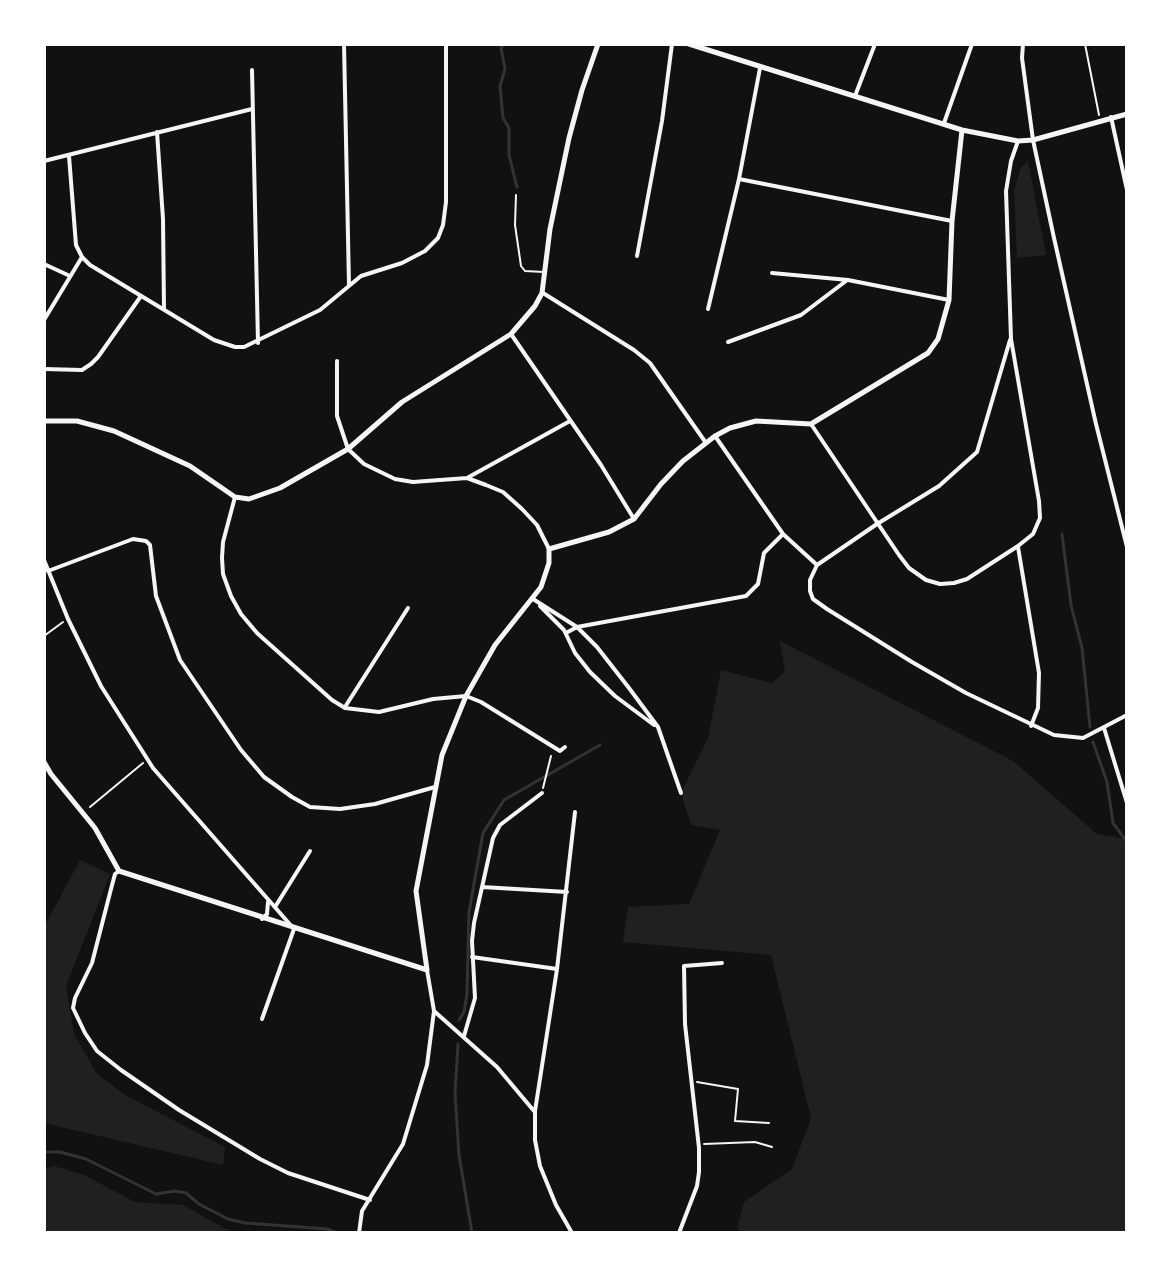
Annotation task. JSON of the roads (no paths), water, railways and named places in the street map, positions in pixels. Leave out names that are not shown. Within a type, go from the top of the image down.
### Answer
[{"type":"street","points":[[344,44],[349,285]]},
{"type":"street","points":[[69,156],[76,245],[90,265],[226,345],[244,347],[258,343],[320,310],[361,276],[413,258],[438,238],[447,192],[446,44]]},
{"type":"street","points":[[44,421],[77,421],[114,431],[190,466],[235,497],[249,499],[265,496],[348,449],[402,402],[511,334],[528,317],[542,293],[550,229],[569,138],[598,44]]},
{"type":"street","points":[[637,256],[662,121],[672,44]]},
{"type":"street","points":[[689,44],[962,130],[1018,141],[1033,140],[1127,114]]},
{"type":"street","points":[[855,96],[875,44]]},
{"type":"street","points":[[944,123],[972,44]]},
{"type":"street","points":[[1023,44],[1022,58],[1033,140],[1096,424],[1127,547]]},
{"type":"street","points":[[708,309],[739,179],[760,68]]},
{"type":"street","points":[[252,70],[258,343]]},
{"type":"street","points":[[44,161],[252,109]]},
{"type":"street","points":[[1111,117],[1127,190]]},
{"type":"street","points":[[549,549],[609,532],[634,519],[672,472],[715,436],[743,423],[811,424],[928,353],[938,339],[949,300],[952,221],[962,130]]},
{"type":"street","points":[[157,132],[163,219],[164,309]]},
{"type":"street","points":[[811,424],[909,568],[926,580],[940,584],[967,579],[1033,534],[1040,518],[1011,339],[1006,191],[1018,141]]},
{"type":"street","points":[[739,179],[952,221]]},
{"type":"street","points":[[44,320],[82,257]]},
{"type":"street","points":[[44,264],[70,276]]},
{"type":"street","points":[[772,273],[848,280],[949,300]]},
{"type":"street","points":[[728,342],[801,315],[848,280]]},
{"type":"street","points":[[542,293],[650,363],[706,443]]},
{"type":"street","points":[[44,369],[82,370],[91,364],[141,295]]},
{"type":"street","points":[[511,334],[634,519]]},
{"type":"street","points":[[1011,339],[977,452],[939,486],[817,565],[809,588],[813,599],[912,662],[1031,726],[1054,735],[1083,738],[1127,715]]},
{"type":"street","points":[[337,361],[337,416],[348,449],[364,464],[395,479],[413,482],[467,478],[570,421]]},
{"type":"street","points":[[715,436],[783,534],[817,565]]},
{"type":"street","points":[[359,1233],[359,1222],[403,1144],[427,1065],[434,1011],[416,891],[442,755],[466,696],[495,645],[533,599],[546,574],[549,549],[537,525],[503,492],[467,478]]},
{"type":"street","points":[[235,497],[222,558],[223,574],[231,596],[241,614],[304,678],[345,708],[379,712],[433,699],[466,696],[492,708],[560,751],[565,747]]},
{"type":"street","points":[[566,633],[577,627],[746,596],[758,584],[766,550],[783,534]]},
{"type":"street","points":[[48,571],[133,539],[140,538],[150,545],[156,596],[180,660],[241,750],[271,783],[310,807],[326,809],[375,804],[435,787]]},
{"type":"street","points":[[1018,546],[1040,684],[1038,708],[1031,726]]},
{"type":"street","points":[[44,560],[68,619],[101,686],[148,760],[188,810],[294,929]]},
{"type":"street","points":[[533,599],[577,627],[597,647],[658,727],[681,793]]},
{"type":"street","points":[[533,599],[566,633],[575,653],[590,672],[615,696],[658,727]]},
{"type":"street","points":[[345,708],[408,608]]},
{"type":"street","points":[[1104,728],[1127,803]]},
{"type":"street","points":[[44,762],[95,828],[119,871],[427,970]]},
{"type":"street","points":[[464,1036],[475,998],[472,957],[474,923],[493,838],[500,825],[542,793]]},
{"type":"street","points":[[572,1233],[540,1166],[535,1140],[535,1111],[557,969],[575,812]]},
{"type":"street","points":[[275,907],[310,851]]},
{"type":"street","points":[[119,871],[115,874],[92,963],[73,1008],[97,1051],[179,1110],[260,1159],[288,1173],[370,1200]]},
{"type":"street","points":[[482,887],[567,892]]},
{"type":"street","points":[[262,919],[269,909],[268,900]]},
{"type":"street","points":[[262,1019],[294,929]]},
{"type":"street","points":[[472,957],[557,969]]},
{"type":"street","points":[[679,1233],[697,1186],[699,1144],[684,1010],[684,966],[722,963]]},
{"type":"street","points":[[434,1011],[497,1067],[535,1111]]},
{"type":"lane","points":[[516,195],[515,225],[521,266],[525,271],[546,272]]},
{"type":"waterway","points":[[504,44],[501,48],[505,69],[500,86],[503,118],[509,128],[509,155],[517,187]]},
{"type":"waterway","points":[[1062,534],[1071,605],[1082,648],[1090,727]]},
{"type":"waterway","points":[[1093,742],[1107,782],[1113,823],[1127,842]]},
{"type":"waterway","points":[[459,1020],[464,1012],[467,994],[469,912],[483,833],[504,800],[600,745]]},
{"type":"waterway","points":[[458,1044],[455,1094],[459,1155],[472,1233]]},
{"type":"waterway","points":[[44,1152],[60,1152],[86,1159],[156,1194],[186,1193],[199,1204],[228,1219],[327,1229],[337,1233]]}]
